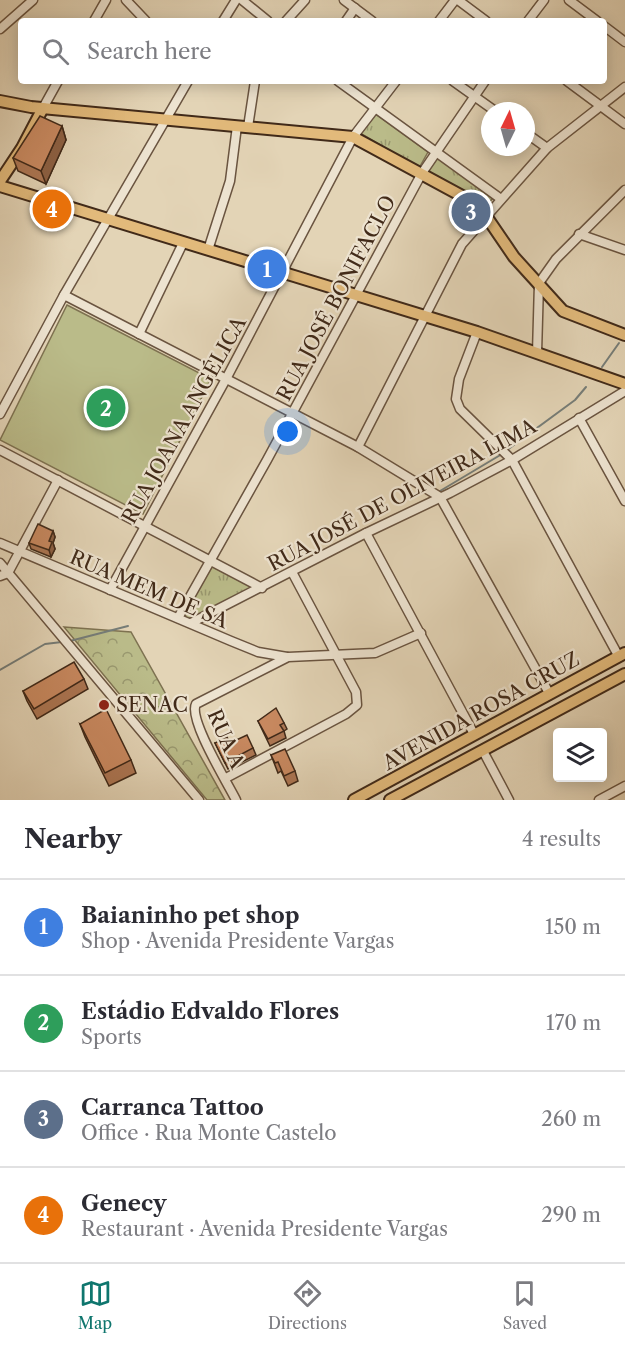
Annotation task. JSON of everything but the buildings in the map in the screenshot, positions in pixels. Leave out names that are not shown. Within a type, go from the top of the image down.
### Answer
[{"type":"main road","points":[[0,101],[43,108],[353,137],[462,196],[486,216],[509,250],[563,311],[624,332]]},
{"type":"main road","points":[[0,181],[22,148],[43,108]]},
{"type":"main road","points":[[0,186],[477,332],[625,384]]},
{"type":"main road","name":"AVENIDA ROSA CRUZ","points":[[354,800],[622,655]]},
{"type":"main road","name":"AVENIDA ROSA CRUZ","points":[[390,800],[625,674]]},
{"type":"main road","points":[[585,675],[595,680],[595,690]]},
{"type":"main road","points":[[448,750],[446,759],[453,765]]},
{"type":"street","points":[[0,29],[33,0]]},
{"type":"street","points":[[96,18],[106,0]]},
{"type":"street","points":[[126,0],[143,18]]},
{"type":"street","points":[[225,18],[236,0]]},
{"type":"street","points":[[242,0],[264,18]]},
{"type":"street","points":[[289,18],[305,0]]},
{"type":"street","points":[[344,0],[368,18]]},
{"type":"street","points":[[442,18],[457,0],[482,18]]},
{"type":"street","points":[[530,18],[544,0]]},
{"type":"street","points":[[569,0],[593,18]]},
{"type":"street","points":[[348,18],[355,8]]},
{"type":"street","points":[[607,28],[625,42]]},
{"type":"street","points":[[43,108],[56,84]]},
{"type":"street","points":[[0,414],[64,295],[186,84]]},
{"type":"street","points":[[208,250],[230,181],[254,84]]},
{"type":"street","points":[[342,84],[501,199]]},
{"type":"street","name":"RUA JOANA ANGÉLICA","points":[[110,590],[284,272],[353,137],[394,84]]},
{"type":"street","points":[[457,84],[482,102]]},
{"type":"street","name":"RUA JOSÉ BONIFACLO","points":[[178,618],[357,296],[422,173],[483,84]]},
{"type":"street","points":[[571,84],[625,124]]},
{"type":"street","points":[[358,447],[462,244],[547,148],[625,87]]},
{"type":"street","points":[[535,139],[547,148]]},
{"type":"street","points":[[537,352],[540,283],[556,259],[625,190]]},
{"type":"street","points":[[579,234],[625,250]]},
{"type":"street","points":[[139,334],[183,243]]},
{"type":"street","points":[[64,295],[358,447],[440,497],[549,693]]},
{"type":"street","points":[[477,332],[459,379],[456,399],[460,409],[500,451],[512,460],[622,655]]},
{"type":"street","name":"RUA JOSÉ DE OLIVEIRA LIMA","points":[[191,623],[512,460],[625,392]]},
{"type":"street","points":[[579,418],[625,501]]},
{"type":"street","points":[[0,450],[262,588]]},
{"type":"street","points":[[4,575],[20,552],[58,480]]},
{"type":"street","points":[[366,533],[474,735]]},
{"type":"street","name":"RUA MEM DE SA","points":[[0,543],[258,652],[288,657]]},
{"type":"street","points":[[0,563],[4,575],[70,648],[199,800]]},
{"type":"street","points":[[226,778],[355,709],[357,695],[292,572]]},
{"type":"street","points":[[288,657],[375,653],[421,633]]},
{"type":"street","name":"RUA A","points":[[236,800],[194,714],[196,704],[288,657]]},
{"type":"street","points":[[483,751],[509,800]]},
{"type":"street","points":[[599,800],[625,786]]},
{"type":"green space","points":[[374,113],[428,152],[419,168],[360,133]]},
{"type":"green space","points":[[437,157],[493,198],[484,208],[469,194],[428,172]]},
{"type":"green space","points":[[67,305],[211,379],[143,514],[0,440]]},
{"type":"green space","points":[[215,566],[254,588],[194,619],[186,618],[185,613],[210,567]]},
{"type":"green space","points":[[64,627],[131,632],[225,800],[207,800]]},
{"type":"waterway","points":[[602,367],[619,343]]},
{"type":"waterway","points":[[507,450],[575,400],[586,387]]},
{"type":"waterway","points":[[440,491],[502,454]]},
{"type":"waterway","points":[[70,641],[128,626]]},
{"type":"waterway","points":[[0,670],[45,644],[62,642]]},
{"type":"place","name":"Genecy","points":[[52,209]]},
{"type":"place","name":"Carranca Tattoo","points":[[471,212]]},
{"type":"place","name":"Baianinho pet shop","points":[[267,269]]},
{"type":"place","name":"Estádio Edvaldo Flores","points":[[106,408]]},
{"type":"place","name":"SENAC","points":[[104,705]]}]
